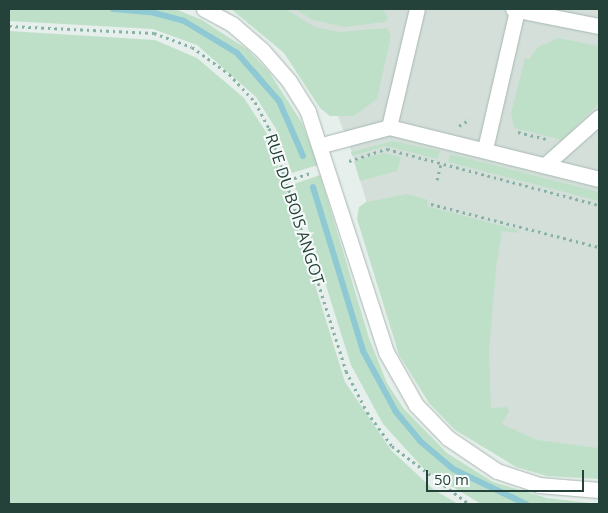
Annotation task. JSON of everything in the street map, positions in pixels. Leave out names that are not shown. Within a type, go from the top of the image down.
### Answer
[{"type":"street","points":[[204,9],[242,32],[277,66],[301,98],[322,145],[386,352],[416,405],[448,438],[497,470],[540,485],[599,490]]},
{"type":"street","points":[[388,127],[417,9]]},
{"type":"street","points":[[485,149],[515,9],[599,26]]},
{"type":"street","points":[[545,165],[599,118]]},
{"type":"street","points":[[322,145],[388,127],[485,149],[599,180]]},
{"type":"path","name":"RUE DU BOIS ANGOT","points":[[9,26],[154,34],[192,47],[229,74],[255,102],[288,180],[346,370],[367,412],[392,446],[469,504]]},
{"type":"path","points":[[518,132],[551,140]]},
{"type":"path","points":[[349,161],[387,149],[599,205]]},
{"type":"path","points":[[437,180],[443,158]]},
{"type":"path","points":[[288,180],[314,172]]},
{"type":"path","points":[[431,204],[599,247]]},
{"type":"shaded area","points":[[257,9],[599,9],[599,462],[522,452],[406,333],[351,150],[329,93]]},
{"type":"green space","points":[[9,9],[175,9],[202,20],[248,50],[269,72],[302,123],[318,165],[292,173],[276,129],[256,97],[197,45],[153,29],[9,21]]},
{"type":"green space","points":[[231,9],[286,9],[315,27],[339,32],[387,28],[391,36],[377,99],[354,116],[330,116],[320,108],[284,53]]},
{"type":"green space","points":[[295,9],[383,9],[388,18],[385,22],[344,27],[313,20]]},
{"type":"green space","points":[[9,31],[155,40],[197,58],[244,98],[266,132],[275,155],[345,382],[391,450],[433,489],[458,504],[9,504]]},
{"type":"green space","points":[[558,38],[599,46],[599,103],[562,140],[514,128],[511,113],[525,58],[529,59],[538,47]]},
{"type":"green space","points":[[393,141],[440,151],[438,159],[386,146],[352,156],[351,152]]},
{"type":"green space","points":[[384,153],[401,157],[397,171],[360,181],[354,161]]},
{"type":"green space","points":[[450,154],[599,192],[599,201],[448,162]]},
{"type":"green space","points":[[320,175],[369,338],[387,383],[404,409],[447,453],[493,482],[547,498],[599,504],[481,504],[425,470],[383,424],[351,365],[294,184]]},
{"type":"green space","points":[[407,194],[428,200],[427,206],[518,230],[517,233],[502,231],[496,269],[489,351],[491,408],[507,407],[509,411],[502,424],[537,440],[599,448],[599,479],[547,476],[516,467],[455,430],[429,403],[399,355],[357,219],[359,207],[366,202]]},
{"type":"waterway","points":[[113,9],[151,12],[184,21],[237,53],[279,101],[303,156]]},
{"type":"waterway","points":[[313,187],[363,351],[396,412],[420,441],[453,469],[526,504]]}]
